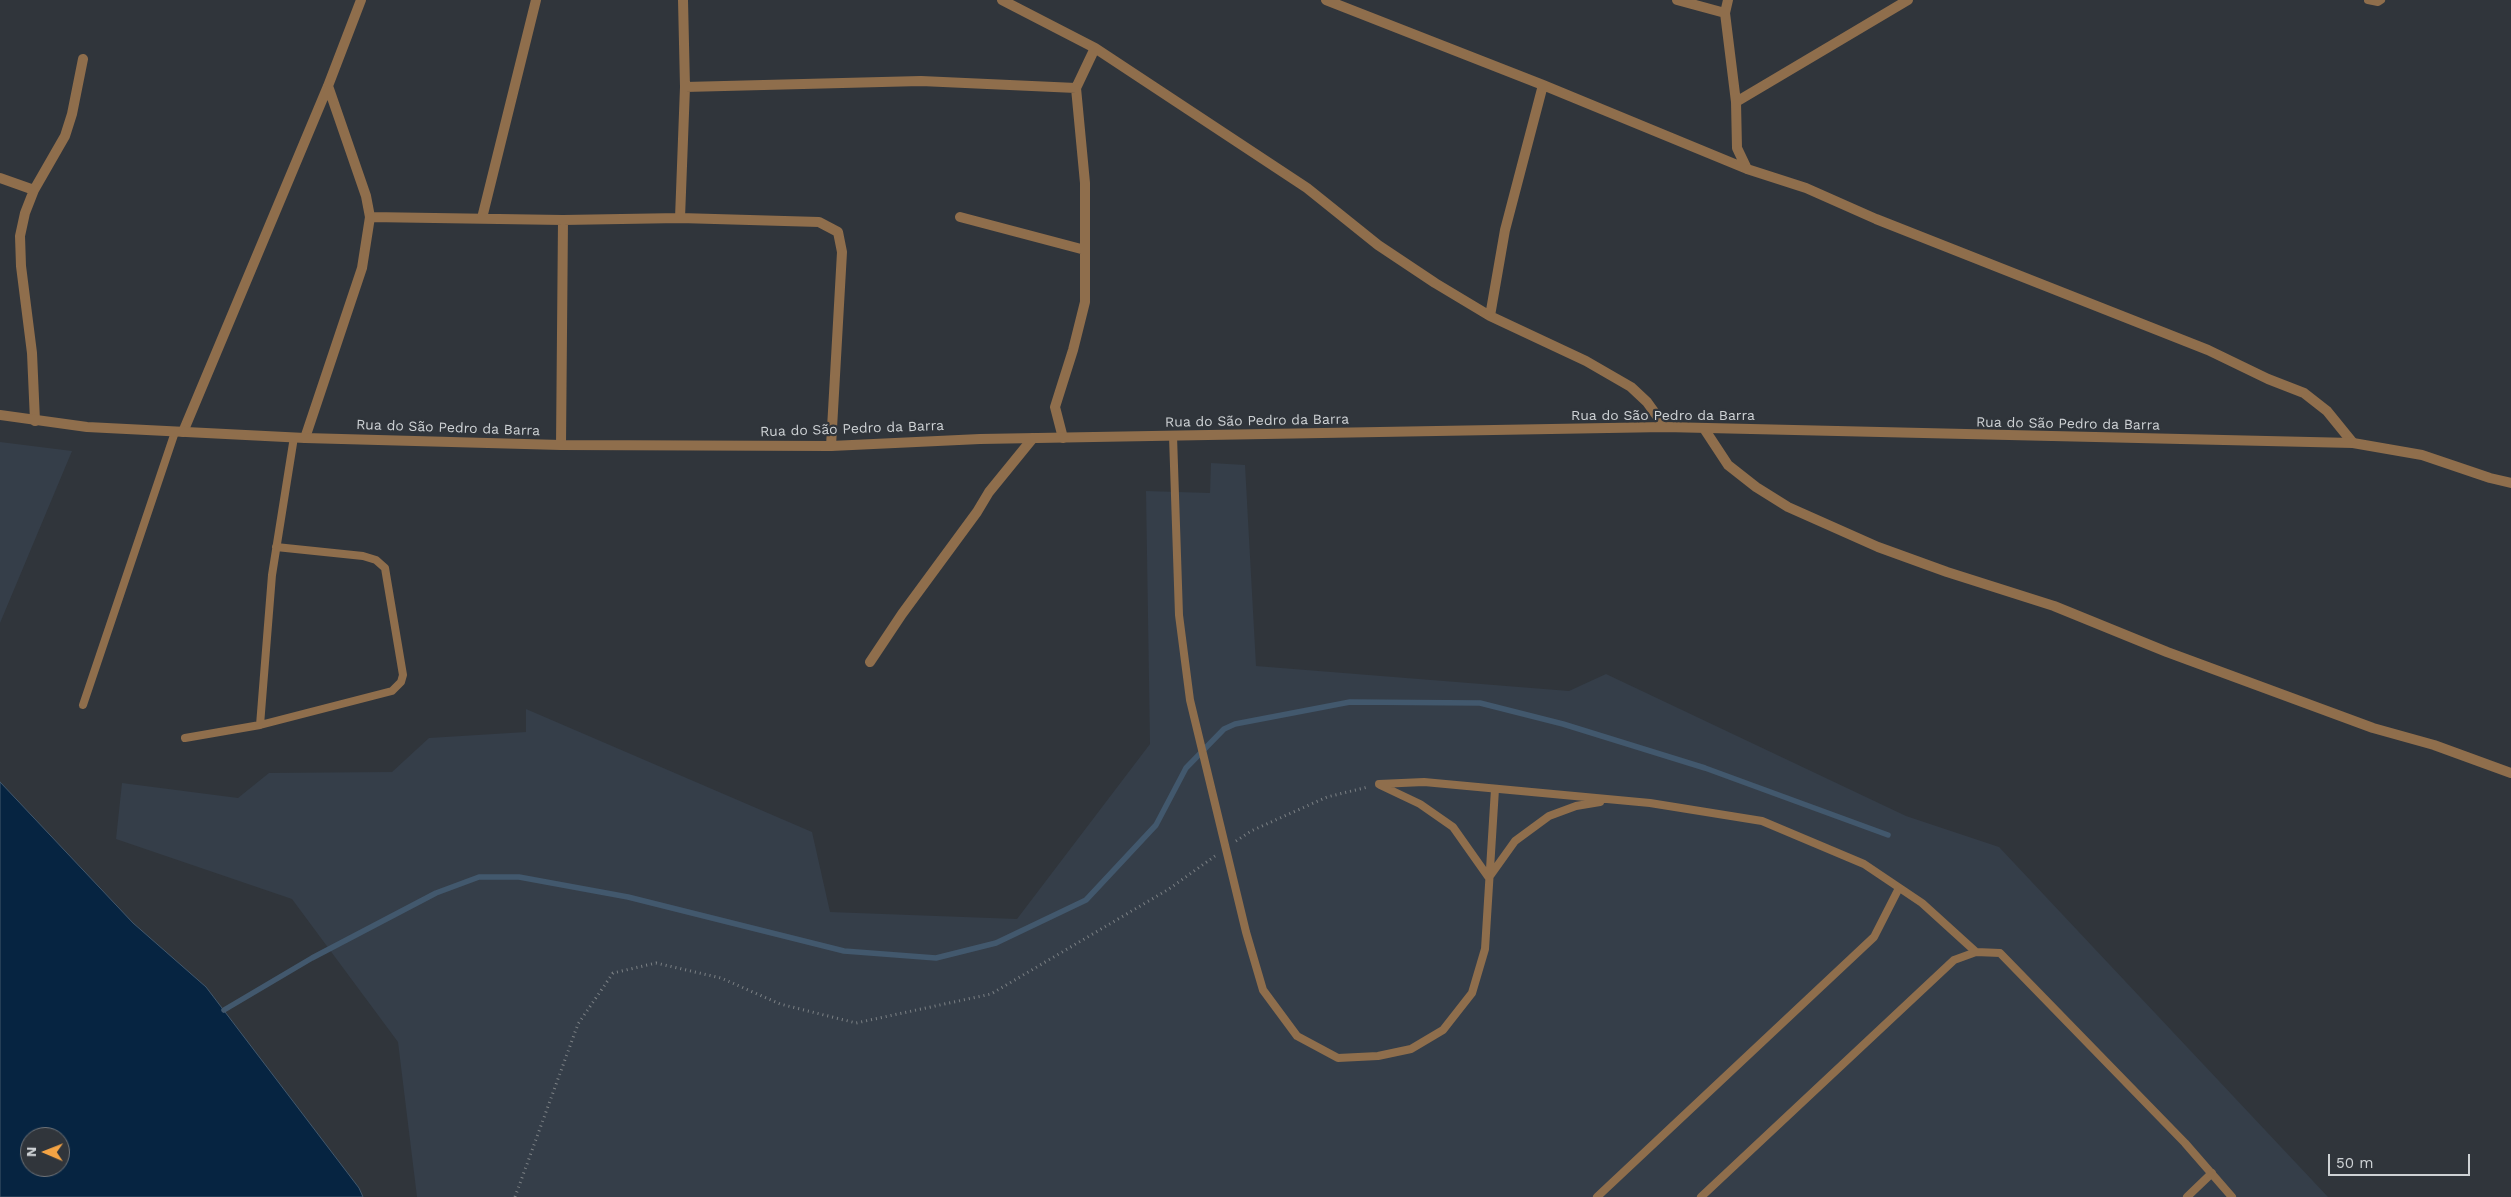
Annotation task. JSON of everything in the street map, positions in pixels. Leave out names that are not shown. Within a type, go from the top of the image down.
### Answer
[{"type":"street","points":[[179,432],[328,86],[361,0]]},
{"type":"street","points":[[482,218],[536,0]]},
{"type":"street","points":[[680,218],[685,87],[683,0]]},
{"type":"street","points":[[1002,0],[1095,48],[1307,188],[1378,245],[1435,283],[1490,316],[1586,361],[1631,387],[1647,402],[1664,427]]},
{"type":"street","points":[[1326,0],[1543,85],[1747,169],[1806,188],[1876,219],[2208,350],[2268,379],[2304,393],[2327,411],[2354,443]]},
{"type":"street","points":[[1677,0],[1725,13]]},
{"type":"street","points":[[1728,0],[1725,13],[1736,102],[1737,148],[1747,169]]},
{"type":"street","points":[[1736,102],[1908,0]]},
{"type":"street","points":[[1063,438],[1054,407],[1073,350],[1085,302],[1085,183],[1076,88],[1095,48]]},
{"type":"street","points":[[35,421],[32,353],[21,266],[20,236],[25,212],[34,190],[64,136],[72,114],[82,59]]},
{"type":"street","points":[[685,87],[921,81],[1076,88]]},
{"type":"street","points":[[1490,316],[1505,230],[1543,85]]},
{"type":"street","points":[[306,438],[362,268],[370,217],[363,188],[328,86]]},
{"type":"street","points":[[0,178],[34,190]]},
{"type":"street","points":[[370,217],[563,220],[680,218],[819,222],[838,232],[842,252],[831,446]]},
{"type":"street","points":[[960,217],[1085,250]]},
{"type":"street","points":[[561,445],[563,220]]},
{"type":"street","name":"Rua do São Pedro da Barra","points":[[0,415],[87,427],[179,432],[306,438],[561,445],[831,446],[1033,438],[1664,427],[1705,430],[2354,443],[2422,455],[2490,478],[2511,482]]},
{"type":"street","points":[[1705,430],[1728,465],[1756,487],[1788,507],[1878,547],[1947,572],[2054,606],[2167,652],[2373,728],[2434,745],[2511,773]]},
{"type":"street","points":[[870,662],[902,614],[977,512],[989,492],[1033,438]]},
{"type":"lane","points":[[2368,0],[2378,2],[2382,0]]},
{"type":"lane","points":[[82,706],[179,432]]},
{"type":"lane","points":[[1173,436],[1179,615],[1190,700],[1233,877],[1263,990],[1297,1036],[1338,1058],[1378,1056],[1411,1048],[1443,1030],[1472,993],[1485,949],[1495,788]]},
{"type":"lane","points":[[260,724],[276,547],[294,437]]},
{"type":"lane","points":[[185,738],[260,724],[392,691],[401,682],[403,675],[385,568],[376,560],[363,556],[276,547]]},
{"type":"lane","points":[[1378,784],[1424,782],[1495,788],[1650,803],[1762,821],[1864,864],[1922,902],[1976,952]]},
{"type":"lane","points":[[1378,784],[1420,804],[1452,826],[1489,878]]},
{"type":"lane","points":[[1489,878],[1515,841],[1548,816],[1576,806],[1611,800]]},
{"type":"lane","points":[[1596,1197],[1874,937],[1899,888]]},
{"type":"lane","points":[[1701,1197],[1954,960],[1976,952],[2000,953],[2185,1143],[2232,1197]]},
{"type":"lane","points":[[2187,1197],[2212,1173]]},
{"type":"path","points":[[1229,846],[1251,830],[1326,796],[1378,784]]},
{"type":"path","points":[[515,1197],[578,1024],[613,973],[656,964],[721,978],[780,1004],[856,1023],[991,994],[1169,889],[1221,852]]},
{"type":"shaded area","points":[[0,442],[72,451],[0,623]]},
{"type":"shaded area","points":[[1211,463],[1245,465],[1256,666],[1569,691],[1606,674],[1906,816],[1999,847],[2328,1197],[417,1197],[398,1042],[292,899],[116,839],[122,783],[238,798],[269,773],[392,772],[429,738],[526,732],[526,709],[812,832],[830,912],[1017,919],[1150,744],[1146,491],[1210,493]]},
{"type":"water","points":[[0,782],[133,923],[206,987],[359,1188],[363,1197],[0,1197]]},
{"type":"waterway","points":[[224,1010],[312,958],[436,893],[479,877],[519,877],[628,897],[844,951],[936,958],[996,943],[1086,900],[1156,825],[1186,768],[1224,729],[1235,724],[1350,702],[1480,703],[1563,724],[1705,768],[1888,835]]}]
